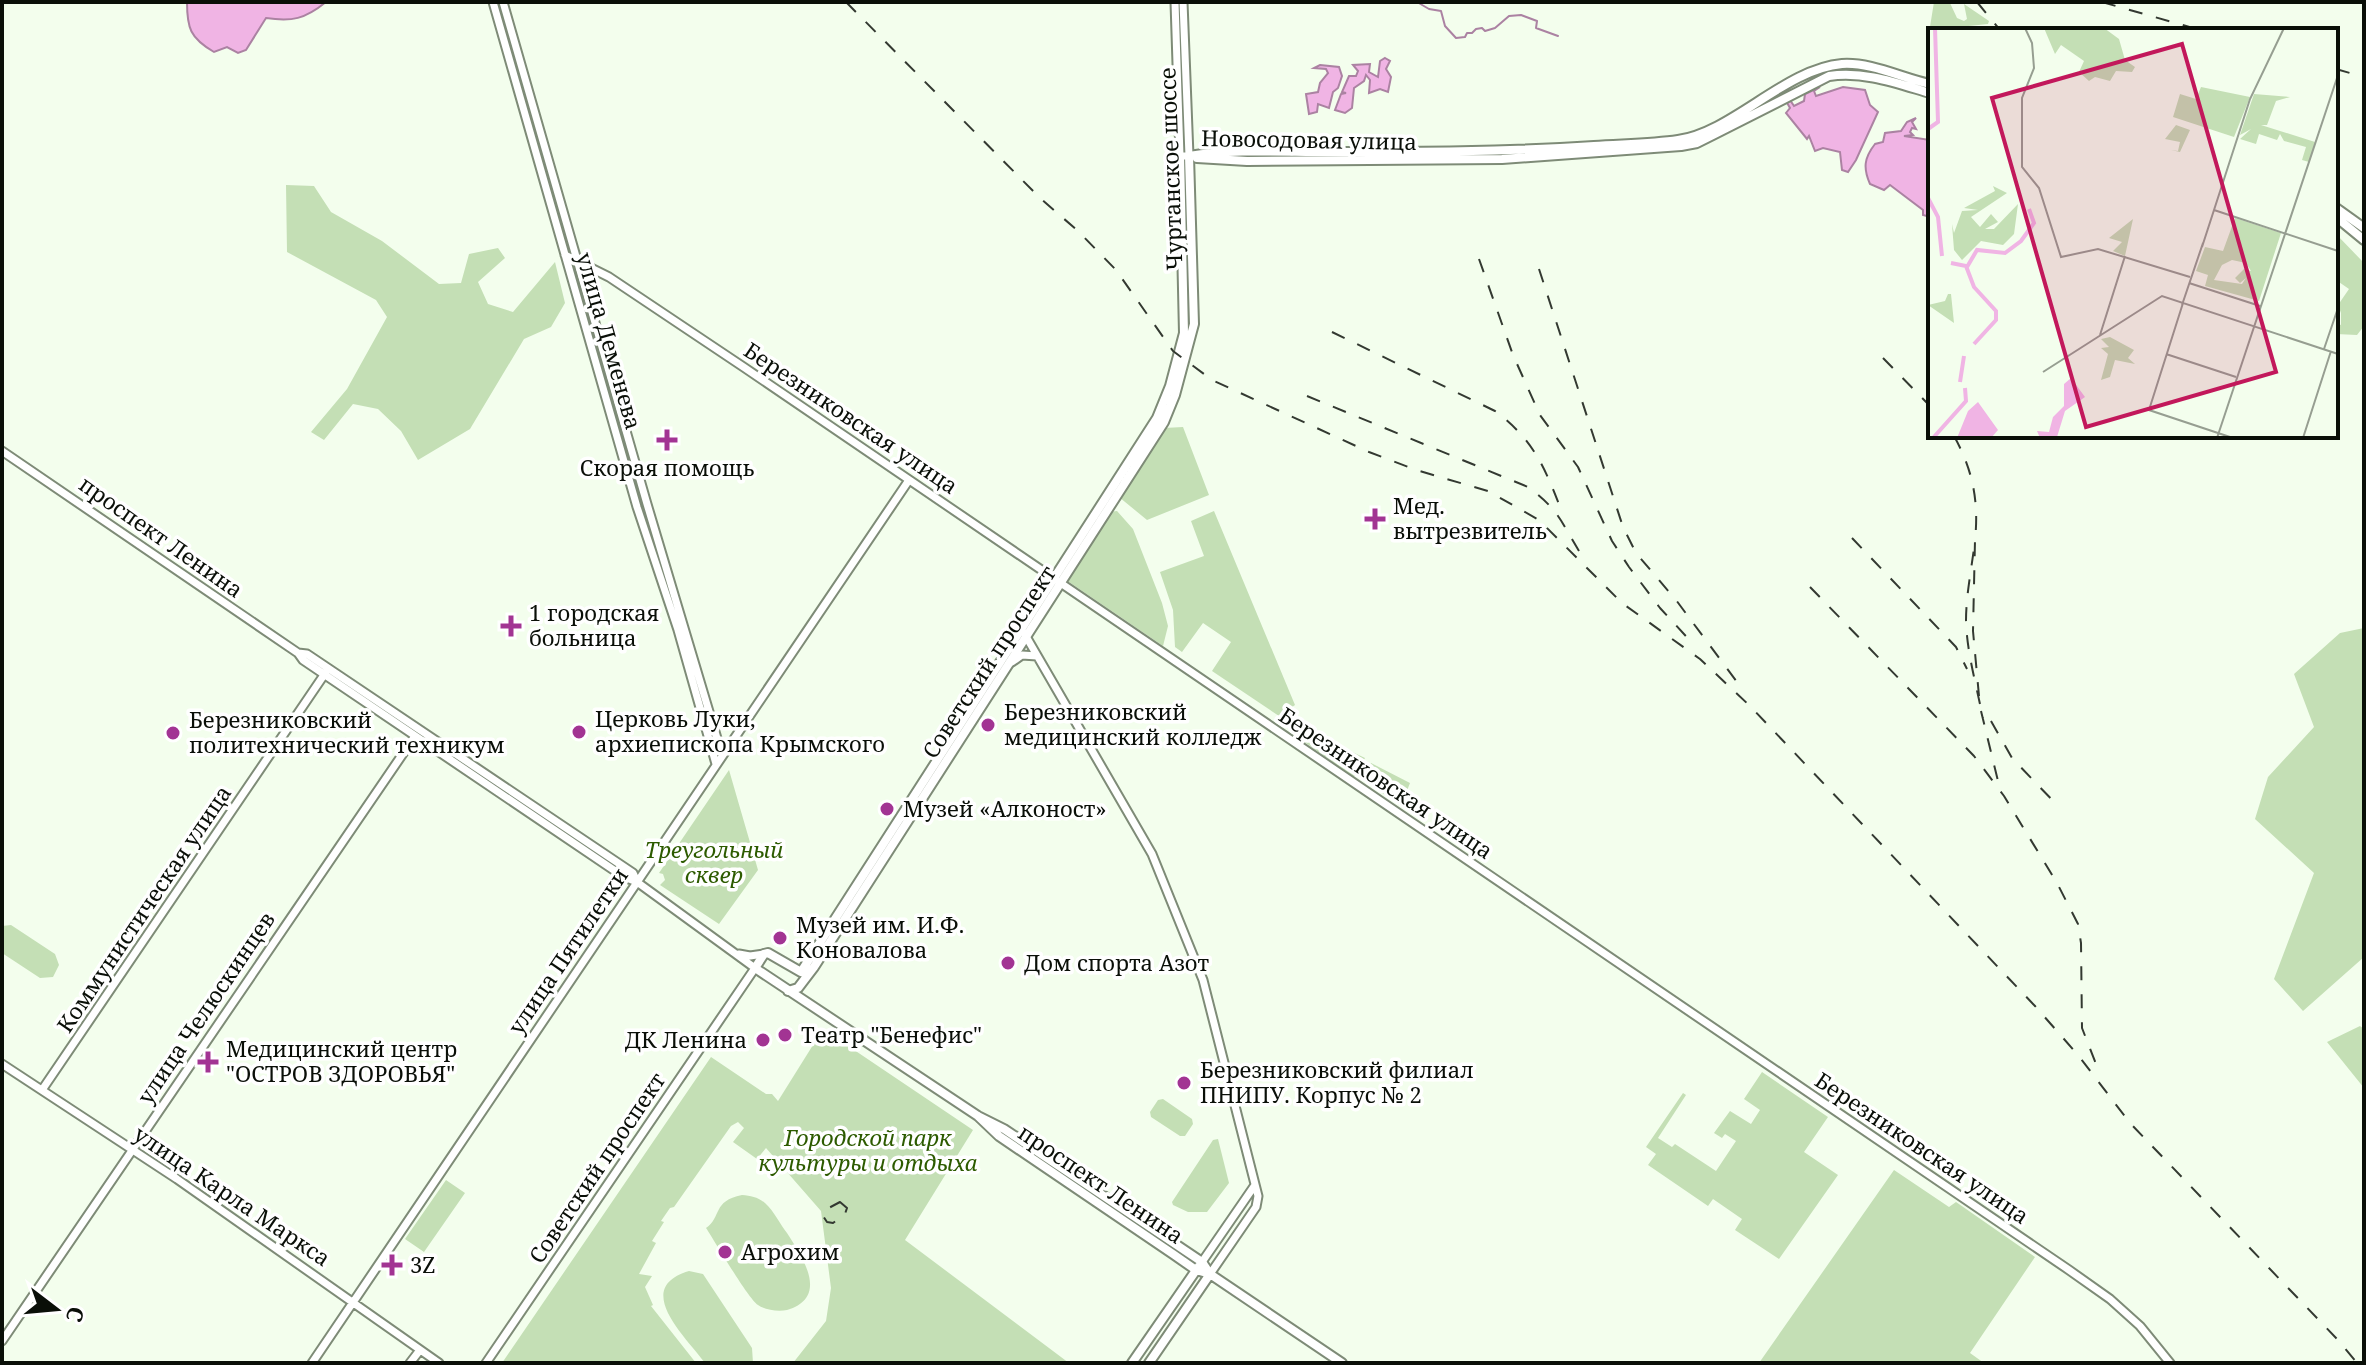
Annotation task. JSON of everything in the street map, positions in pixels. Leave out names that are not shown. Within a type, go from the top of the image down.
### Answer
[{"type":"main road","name":"улица Деменева","points":[[493,2],[637,507],[678,630],[716,764]]},
{"type":"main road","name":"улица Деменева","points":[[503,2],[722,755]]},
{"type":"main road","name":"Чуртанское шоссе","points":[[1175,2],[1192,334]]},
{"type":"main road","name":"Чуртанское шоссе","points":[[1170,386],[1184,333],[1186,305],[1183,2]]},
{"type":"main road","name":"Новосодовая улица","points":[[1184,156],[1542,150],[1682,140],[1704,132],[1804,76],[1833,66],[1851,64],[1869,67],[1928,83]]},
{"type":"main road","name":"Новосодовая улица","points":[[1184,156],[1247,161],[1502,159],[1681,146],[1705,139],[1829,76],[1850,73],[1871,76],[1928,92]]},
{"type":"main road","points":[[2338,209],[2364,228]]},
{"type":"main road","points":[[2338,219],[2364,240]]},
{"type":"main road","name":"Березниковская улица","points":[[565,255],[633,293],[2069,1270],[2110,1299],[2140,1326],[2170,1363]]},
{"type":"main road","name":"Советский проспект","points":[[1057,581],[1164,422],[1192,334]]},
{"type":"main road","name":"Советский проспект","points":[[801,972],[1057,581],[1157,418],[1170,386]]},
{"type":"main road","points":[[1170,386],[1175,395]]},
{"type":"main road","name":"проспект Ленина","points":[[2,451],[298,653],[303,660],[327,671],[599,849],[633,873],[637,882]]},
{"type":"main road","name":"улица Пятилетки","points":[[312,1363],[909,480]]},
{"type":"main road","name":"Советский проспект","points":[[802,985],[1010,663],[1024,633]]},
{"type":"main road","points":[[1024,633],[1152,854],[1203,980],[1258,1196],[1256,1207],[1149,1363]]},
{"type":"main road","points":[[1010,663],[1022,655],[1037,656]]},
{"type":"main road","name":"проспект Ленина","points":[[327,671],[415,736],[624,877],[637,882],[788,991],[978,1116],[1004,1129],[1342,1363]]},
{"type":"main road","name":"Коммунистическая улица","points":[[42,1090],[327,671]]},
{"type":"main road","points":[[694,689],[702,686]]},
{"type":"main road","name":"улица Челюскинцев","points":[[2,1341],[415,736]]},
{"type":"main road","points":[[733,951],[745,955],[775,955],[801,972],[804,1000]]},
{"type":"main road","name":"Советский проспект","points":[[486,1363],[764,954]]},
{"type":"main road","points":[[788,991],[802,985]]},
{"type":"main road","name":"улица Карла Маркса","points":[[2,1064],[353,1301],[439,1363]]},
{"type":"main road","points":[[1132,1363],[1255,1185]]},
{"type":"main road","points":[[410,1363],[420,1350]]},
{"type":"green space","points":[[1934,2],[1950,3],[1957,18],[1964,21],[1967,19],[1964,4],[1989,21],[1988,24],[1930,28]]},
{"type":"green space","points":[[286,185],[314,186],[331,212],[382,241],[439,284],[461,283],[469,254],[498,248],[505,258],[478,282],[488,304],[513,312],[555,262],[565,303],[551,327],[524,339],[470,429],[418,460],[401,431],[378,409],[353,404],[324,440],[311,432],[347,389],[387,317],[376,300],[287,252]]},
{"type":"green space","points":[[2338,236],[2364,263],[2364,326],[2357,335],[2338,334],[2341,313],[2338,305],[2349,289],[2338,281]]},
{"type":"green space","points":[[1183,427],[1209,495],[1147,520],[1119,497],[1164,428]]},
{"type":"green space","points":[[1117,511],[1133,529],[1162,603],[1168,626],[1163,646],[1066,580],[1109,512]]},
{"type":"green space","points":[[1214,511],[1295,705],[1279,716],[1212,671],[1231,642],[1203,623],[1182,652],[1175,647],[1173,610],[1160,572],[1204,556],[1191,521]]},
{"type":"green space","points":[[2364,628],[2364,957],[2303,1011],[2274,979],[2314,873],[2255,819],[2268,777],[2314,727],[2294,674],[2340,633]]},
{"type":"green space","points":[[1296,730],[1323,738],[1365,758],[1354,777],[1293,734]]},
{"type":"green space","points":[[1371,763],[1410,783],[1401,806],[1362,779]]},
{"type":"green space","name":"Треугольный сквер","points":[[729,770],[758,870],[719,924],[660,885],[665,880],[659,873]]},
{"type":"green space","points":[[11,925],[55,954],[59,965],[53,977],[40,978],[2,953],[2,926]]},
{"type":"green space","points":[[2360,1026],[2364,1029],[2364,1088],[2327,1042]]},
{"type":"green space","name":"Городской парк культуры и отдыха","points":[[823,1029],[973,1130],[905,1240],[1069,1363],[793,1363],[826,1321],[831,1288],[821,1211],[766,1148],[757,1159],[733,1142],[744,1128],[738,1122],[731,1126],[661,1221],[664,1222],[652,1241],[656,1243],[639,1274],[652,1276],[645,1287],[651,1306],[696,1363],[502,1363],[711,1057],[766,1094],[772,1094],[778,1101]]},
{"type":"green space","points":[[1762,1072],[1828,1117],[1804,1152],[1838,1175],[1779,1259],[1735,1230],[1742,1219],[1713,1199],[1708,1206],[1648,1165],[1656,1154],[1646,1147],[1683,1093],[1686,1095],[1658,1138],[1672,1147],[1675,1144],[1716,1171],[1736,1141],[1725,1134],[1722,1138],[1714,1133],[1730,1111],[1751,1124],[1760,1110],[1744,1099]]},
{"type":"green space","points":[[1163,1099],[1192,1119],[1193,1124],[1185,1136],[1180,1136],[1151,1117],[1150,1112],[1158,1100]]},
{"type":"green space","points":[[1218,1139],[1229,1183],[1207,1212],[1188,1212],[1173,1205],[1172,1202],[1213,1140]]},
{"type":"green space","points":[[1894,1170],[1949,1207],[1956,1202],[2035,1257],[1970,1353],[1984,1363],[1759,1363]]},
{"type":"green space","points":[[446,1180],[465,1193],[424,1252],[405,1239]]},
{"type":"green space","points":[[742,1195],[757,1198],[768,1206],[805,1264],[809,1275],[808,1296],[787,1310],[768,1309],[753,1300],[706,1228],[726,1201]]},
{"type":"green space","points":[[689,1271],[703,1274],[752,1348],[753,1363],[705,1363],[676,1327],[664,1300],[665,1289],[673,1279]]},
{"type":"shaded area","points":[[187,2],[326,2],[298,18],[266,18],[246,50],[238,53],[227,47],[214,52],[195,37],[189,26]]},
{"type":"shaded area","points":[[1385,58],[1390,61],[1386,69],[1391,77],[1388,92],[1380,89],[1369,93],[1370,80],[1366,75],[1364,81],[1354,88],[1352,108],[1345,113],[1335,110],[1341,94],[1346,93],[1342,92],[1349,76],[1356,76],[1358,71],[1353,65],[1370,64],[1369,72],[1378,77],[1380,61]]},
{"type":"shaded area","points":[[1320,65],[1339,67],[1342,76],[1329,108],[1318,104],[1317,112],[1309,114],[1306,94],[1318,92],[1320,83],[1328,73],[1326,69],[1314,68]]},
{"type":"shaded area","points":[[1820,87],[1814,91],[1816,96],[1843,87],[1865,90],[1870,105],[1878,112],[1848,172],[1842,170],[1840,152],[1823,148],[1815,151],[1809,136],[1807,139],[1786,113],[1790,108],[1786,101],[1790,100],[1794,106],[1804,101],[1805,94]]},
{"type":"shaded area","points":[[1916,118],[1912,122],[1916,129],[1912,128],[1910,132],[1913,135],[1904,136],[1928,140],[1928,216],[1890,185],[1884,190],[1870,184],[1866,173],[1867,159],[1875,144],[1883,142],[1885,133],[1901,131],[1907,122]]},
{"type":"waterway","points":[[1417,2],[1441,11],[1445,26],[1456,38],[1465,37],[1476,29],[1485,31],[1495,28],[1509,16],[1521,15],[1537,21],[1536,28],[1558,36]]},
{"type":"railway","points":[[846,2],[1040,198],[1116,270],[1173,351],[1212,380],[1369,452],[1416,470],[1488,491],[1539,520],[1622,603],[1700,659],[1750,706],[2035,1006],[2078,1055],[2130,1123],[2357,1363]]},
{"type":"railway","points":[[1977,2],[1998,28]]},
{"type":"railway","points":[[2102,2],[2193,28]]},
{"type":"railway","points":[[2338,70],[2364,77]]},
{"type":"railway","points":[[1479,259],[1513,355],[1540,415],[1578,467],[1612,541],[1629,567],[1660,608],[1695,646]]},
{"type":"railway","points":[[1539,269],[1623,527],[1636,553],[1676,600],[1737,682]]},
{"type":"railway","points":[[1332,332],[1495,411],[1520,433],[1537,456],[1562,512]]},
{"type":"railway","points":[[1883,358],[1928,404]]},
{"type":"railway","points":[[1307,396],[1528,487],[1553,509],[1579,551]]},
{"type":"railway","points":[[1955,438],[1973,486],[1975,540]]},
{"type":"railway","points":[[1852,538],[1956,647],[1967,669]]},
{"type":"railway","points":[[1979,696],[1973,631],[1975,540],[1966,621],[1970,658],[1983,719]]},
{"type":"railway","points":[[1810,587],[1974,756],[2004,796],[2057,883],[2078,924],[2082,1028],[2098,1069]]},
{"type":"railway","points":[[1981,711],[1998,781]]},
{"type":"railway","points":[[1991,721],[2012,758],[2057,805]]},
{"type":"railway","points":[[840,1202],[847,1208],[845,1214],[833,1223],[827,1222],[823,1216],[825,1210],[840,1202]]},
{"type":"place","name":"Скорая помощь","points":[[667,440]]},
{"type":"place","name":"Мед. вытрезвитель","points":[[1375,519]]},
{"type":"place","name":"1 городская больница","points":[[511,626]]},
{"type":"place","name":"Березниковский медицинский колледж","points":[[988,725]]},
{"type":"place","name":"Церковь Луки, архиепископа Крымского","points":[[579,732]]},
{"type":"place","name":"Березниковский политехнический техникум","points":[[173,733]]},
{"type":"place","name":"Музей «Алконост»","points":[[887,809]]},
{"type":"place","name":"Музей им. И.Ф. Коновалова","points":[[780,938]]},
{"type":"place","name":"Дом спорта Азот","points":[[1008,963]]},
{"type":"place","name":"Театр \"Бенефис\"","points":[[785,1035]]},
{"type":"place","name":"ДК Ленина","points":[[763,1040]]},
{"type":"place","name":"Медицинский центр \"ОСТРОВ ЗДОРОВЬЯ\"","points":[[208,1062]]},
{"type":"place","name":"Березниковский филиал ПНИПУ. Корпус № 2","points":[[1184,1083]]},
{"type":"place","name":"Агрохим","points":[[725,1252]]},
{"type":"place","name":"3Z","points":[[392,1265]]}]
